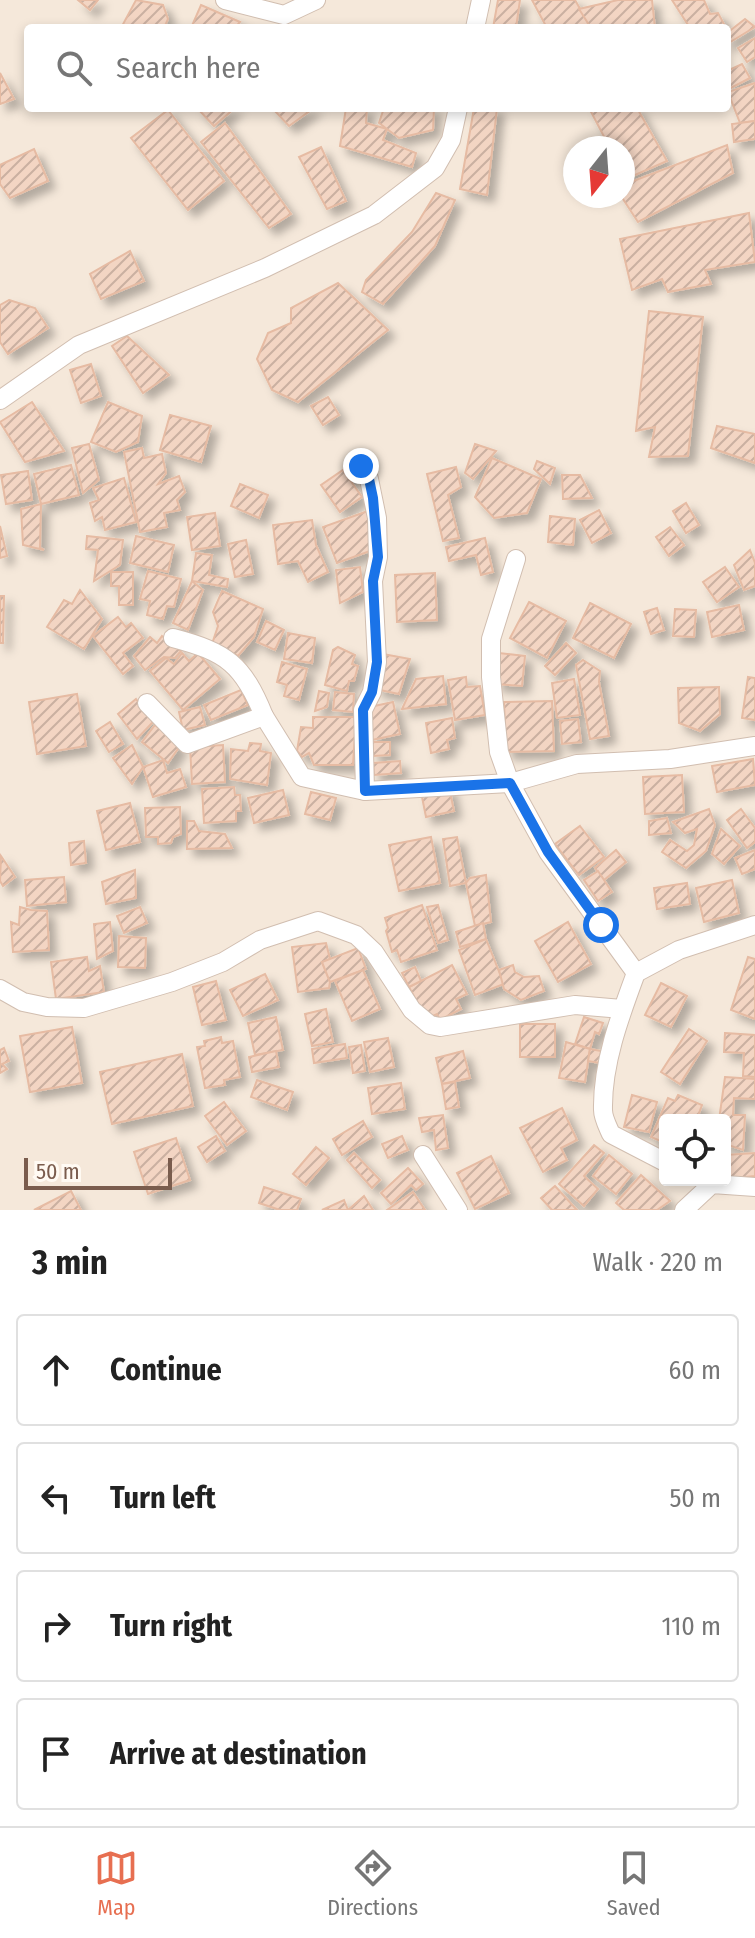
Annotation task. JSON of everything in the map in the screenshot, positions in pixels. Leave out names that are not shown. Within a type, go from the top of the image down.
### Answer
[{"type":"street","points":[[225,0],[284,15],[316,0]]},
{"type":"street","points":[[476,24],[481,0]]},
{"type":"street","points":[[0,400],[79,345],[265,268],[374,215],[435,168],[451,140],[457,112]]},
{"type":"street","points":[[361,466],[369,479],[377,518],[378,557],[373,581],[377,662],[372,692],[363,710],[365,791]]},
{"type":"street","points":[[516,559],[491,639],[491,677],[499,752],[510,783],[548,852],[636,973]]},
{"type":"street","points":[[173,638],[207,647],[241,671],[254,690],[264,716],[302,777],[365,791],[510,783],[577,764],[670,759],[755,746]]},
{"type":"street","points":[[147,703],[187,744],[264,716]]},
{"type":"street","points":[[0,989],[35,1005],[84,1008],[172,982],[223,962],[260,940],[318,921],[356,935],[374,952],[412,1010],[430,1025],[440,1027],[575,1005],[622,1009]]},
{"type":"street","points":[[659,1159],[611,1134],[603,1113],[607,1070],[622,1009],[636,973],[679,950],[755,925]]},
{"type":"street","points":[[423,1155],[458,1210]]},
{"type":"street","points":[[731,1184],[755,1187]]},
{"type":"street","points":[[684,1210],[705,1186]]},
{"type":"shaded area","points":[[0,0],[755,0],[755,1210],[0,1210]]},
{"type":"building","points":[[78,0],[98,0],[90,10]]},
{"type":"building","points":[[136,0],[163,5],[168,19],[166,24],[123,24]]},
{"type":"building","points":[[498,0],[520,0],[517,24],[494,24]]},
{"type":"building","points":[[532,0],[575,0],[589,24],[545,24]]},
{"type":"building","points":[[618,0],[652,0],[655,24],[588,24],[579,9]]},
{"type":"building","points":[[672,0],[704,0],[710,14],[718,13],[724,24],[687,24]]},
{"type":"building","points":[[201,5],[240,22],[238,24],[193,24]]},
{"type":"building","points":[[745,19],[755,27],[731,42],[731,30]]},
{"type":"building","points":[[755,38],[755,57],[747,62],[738,48]]},
{"type":"building","points":[[742,64],[750,78],[731,88],[731,69]]},
{"type":"building","points":[[0,73],[14,99],[0,104]]},
{"type":"building","points":[[755,83],[755,121],[740,123],[731,91]]},
{"type":"building","points":[[170,112],[224,181],[188,210],[131,138]]},
{"type":"building","points":[[201,112],[230,112],[214,126]]},
{"type":"building","points":[[276,112],[308,112],[289,126]]},
{"type":"building","points":[[345,112],[367,112],[366,123],[387,129],[383,140],[416,153],[412,167],[340,146]]},
{"type":"building","points":[[383,112],[434,112],[433,130],[399,138],[379,123]]},
{"type":"building","points":[[473,112],[497,112],[487,195],[460,189]]},
{"type":"building","points":[[591,112],[639,112],[667,161],[635,175],[635,136],[604,136]]},
{"type":"building","points":[[755,121],[755,139],[734,142],[732,124]]},
{"type":"building","points":[[225,123],[291,214],[269,228],[201,142]]},
{"type":"building","points":[[727,145],[733,173],[638,222],[629,208],[635,208],[635,180]]},
{"type":"building","points":[[321,147],[346,201],[327,209],[299,157]]},
{"type":"building","points":[[34,149],[48,181],[10,198],[0,184],[0,165]]},
{"type":"building","points":[[436,193],[455,200],[435,246],[383,304],[362,292],[366,280],[412,232]]},
{"type":"building","points":[[749,213],[755,262],[705,270],[711,284],[668,292],[662,279],[632,290],[620,239]]},
{"type":"building","points":[[130,251],[144,281],[101,299],[90,274]]},
{"type":"building","points":[[338,283],[388,330],[298,402],[272,390],[257,359],[268,333],[291,323],[291,308]]},
{"type":"building","points":[[9,300],[35,308],[48,328],[8,354],[0,342],[0,305]]},
{"type":"building","points":[[649,311],[703,317],[688,456],[649,457],[655,427],[636,431]]},
{"type":"building","points":[[127,336],[169,375],[143,393],[112,346]]},
{"type":"building","points":[[91,364],[101,396],[81,403],[70,370]]},
{"type":"building","points":[[328,397],[339,415],[323,425],[311,406]]},
{"type":"building","points":[[32,402],[64,451],[25,462],[0,422]]},
{"type":"building","points":[[108,402],[142,416],[138,442],[116,452],[91,442]]},
{"type":"building","points":[[170,415],[211,426],[201,462],[160,450]]},
{"type":"building","points":[[717,426],[755,434],[755,463],[711,448]]},
{"type":"building","points":[[89,444],[99,480],[83,493],[72,448]]},
{"type":"building","points":[[475,444],[496,451],[473,479],[465,473]]},
{"type":"building","points":[[142,448],[144,458],[162,454],[166,473],[158,484],[179,476],[185,492],[177,500],[180,510],[164,513],[167,527],[140,532],[124,452]]},
{"type":"building","points":[[492,458],[541,479],[527,513],[494,518],[475,497]]},
{"type":"building","points":[[537,461],[555,468],[550,484],[534,469]]},
{"type":"building","points":[[71,465],[79,495],[41,504],[34,474]]},
{"type":"building","points":[[456,467],[461,487],[448,495],[459,538],[443,541],[427,474]]},
{"type":"building","points":[[343,470],[362,497],[340,512],[321,485]]},
{"type":"building","points":[[28,471],[32,500],[6,504],[1,475]]},
{"type":"building","points":[[562,475],[580,475],[592,498],[563,499]]},
{"type":"building","points":[[124,478],[136,522],[105,530],[102,517],[95,521],[90,503],[99,500],[93,488]]},
{"type":"building","points":[[240,484],[268,495],[259,518],[231,506]]},
{"type":"building","points":[[686,503],[699,525],[686,533],[673,511]]},
{"type":"building","points":[[41,504],[40,548],[44,550],[23,545],[21,509]]},
{"type":"building","points":[[599,510],[611,533],[592,543],[580,520]]},
{"type":"building","points":[[368,511],[370,551],[337,563],[323,527]]},
{"type":"building","points":[[215,513],[220,546],[192,550],[187,517]]},
{"type":"building","points":[[550,516],[575,519],[573,545],[548,542]]},
{"type":"building","points":[[312,520],[316,545],[328,572],[308,582],[298,561],[278,564],[273,525]]},
{"type":"building","points":[[0,526],[7,556],[0,558]]},
{"type":"building","points":[[670,527],[684,545],[669,556],[656,537]]},
{"type":"building","points":[[87,536],[123,540],[120,565],[94,581],[98,550],[86,549]]},
{"type":"building","points":[[136,536],[174,545],[168,572],[130,563]]},
{"type":"building","points":[[485,538],[493,572],[481,575],[476,555],[449,561],[446,547]]},
{"type":"building","points":[[246,540],[253,574],[235,577],[228,544]]},
{"type":"building","points":[[750,550],[755,563],[755,586],[744,590],[734,565]]},
{"type":"building","points":[[196,553],[212,555],[209,575],[228,579],[227,587],[192,581]]},
{"type":"building","points":[[360,567],[363,592],[340,603],[336,570]]},
{"type":"building","points":[[725,567],[739,587],[717,602],[703,582]]},
{"type":"building","points":[[148,571],[181,579],[174,607],[167,606],[163,619],[147,615],[150,601],[140,599]]},
{"type":"building","points":[[111,572],[133,572],[133,605],[119,605],[119,586],[111,586]]},
{"type":"building","points":[[435,573],[437,620],[397,622],[395,575]]},
{"type":"building","points":[[192,581],[203,590],[188,630],[173,623]]},
{"type":"building","points":[[80,590],[102,619],[84,649],[47,627],[64,600],[72,604]]},
{"type":"building","points":[[222,591],[263,609],[254,637],[238,656],[212,644],[218,626],[213,612]]},
{"type":"building","points":[[0,596],[4,596],[3,643],[0,643]]},
{"type":"building","points":[[529,602],[566,621],[547,658],[510,638]]},
{"type":"building","points":[[590,603],[631,624],[614,658],[573,638]]},
{"type":"building","points":[[739,605],[744,630],[712,637],[707,612]]},
{"type":"building","points":[[657,608],[664,630],[651,634],[644,612]]},
{"type":"building","points":[[675,609],[696,610],[694,637],[673,636]]},
{"type":"building","points":[[118,617],[126,627],[131,623],[143,638],[123,653],[133,666],[123,674],[93,636]]},
{"type":"building","points":[[266,621],[284,630],[275,650],[257,642]]},
{"type":"building","points":[[288,633],[315,638],[312,663],[284,659]]},
{"type":"building","points":[[162,636],[181,651],[175,658],[164,657],[145,670],[134,656],[150,637],[157,643]]},
{"type":"building","points":[[566,643],[576,653],[555,675],[545,666]]},
{"type":"building","points":[[338,647],[355,655],[352,664],[358,666],[347,691],[325,685],[333,650]]},
{"type":"building","points":[[182,653],[189,661],[198,653],[220,679],[183,710],[150,671],[166,658],[174,664]]},
{"type":"building","points":[[499,653],[525,656],[522,686],[495,684]]},
{"type":"building","points":[[383,654],[410,659],[399,694],[375,689]]},
{"type":"building","points":[[583,660],[600,671],[599,682],[609,736],[590,739],[576,665]]},
{"type":"building","points":[[282,662],[307,669],[299,700],[284,696],[287,685],[277,682]]},
{"type":"building","points":[[443,676],[446,704],[402,709],[416,679]]},
{"type":"building","points":[[466,677],[467,687],[480,686],[485,715],[455,720],[448,680]]},
{"type":"building","points":[[748,677],[755,678],[755,720],[742,718]]},
{"type":"building","points":[[574,679],[580,715],[557,718],[552,683]]},
{"type":"building","points":[[719,687],[720,714],[700,731],[679,723],[678,688]]},
{"type":"building","points":[[241,690],[248,705],[211,720],[204,705]]},
{"type":"building","points":[[319,691],[329,693],[327,707],[315,711]]},
{"type":"building","points":[[335,692],[354,694],[353,712],[333,710]]},
{"type":"building","points":[[77,694],[86,746],[37,754],[29,702]]},
{"type":"building","points":[[136,699],[153,722],[137,739],[118,714]]},
{"type":"building","points":[[552,701],[554,751],[506,752],[504,702]]},
{"type":"building","points":[[393,702],[400,734],[372,740],[365,708]]},
{"type":"building","points":[[200,707],[205,725],[183,730],[179,712]]},
{"type":"building","points":[[313,717],[356,717],[353,765],[314,765],[309,753],[302,757],[297,751],[301,727],[313,728]]},
{"type":"building","points":[[452,718],[455,738],[447,740],[449,749],[431,753],[426,723]]},
{"type":"building","points":[[578,719],[581,742],[562,744],[560,721]]},
{"type":"building","points":[[110,722],[123,744],[109,752],[96,731]]},
{"type":"building","points":[[155,725],[180,746],[168,763],[142,742]]},
{"type":"building","points":[[372,742],[390,742],[390,755],[373,756]]},
{"type":"building","points":[[250,743],[261,744],[260,751],[271,753],[267,785],[230,779],[231,749],[248,751]]},
{"type":"building","points":[[132,745],[143,767],[132,784],[113,758]]},
{"type":"building","points":[[223,745],[225,782],[192,784],[190,747]]},
{"type":"building","points":[[753,759],[755,785],[717,792],[712,766]]},
{"type":"building","points":[[163,760],[167,773],[180,769],[186,787],[153,797],[143,767]]},
{"type":"building","points":[[400,761],[401,773],[374,775],[373,763]]},
{"type":"building","points":[[682,775],[684,812],[645,814],[643,777]]},
{"type":"building","points":[[234,787],[235,795],[240,795],[241,811],[236,811],[236,821],[204,823],[202,789]]},
{"type":"building","points":[[449,787],[454,811],[426,817],[421,792]]},
{"type":"building","points":[[283,790],[289,815],[254,823],[248,798]]},
{"type":"building","points":[[311,792],[336,798],[330,820],[305,814]]},
{"type":"building","points":[[130,803],[140,842],[106,850],[97,811]]},
{"type":"building","points":[[180,807],[181,834],[173,837],[171,843],[158,844],[158,837],[146,837],[145,808]]},
{"type":"building","points":[[709,809],[715,825],[706,851],[686,868],[662,852],[670,840],[687,851],[694,845],[697,829],[685,833],[673,822]]},
{"type":"building","points":[[741,809],[755,828],[755,842],[747,848],[727,820]]},
{"type":"building","points":[[667,818],[671,833],[649,835],[649,821]]},
{"type":"building","points":[[187,821],[194,821],[199,831],[225,834],[232,848],[187,849]]},
{"type":"building","points":[[580,826],[604,857],[579,875],[555,844]]},
{"type":"building","points":[[721,829],[740,846],[724,864],[712,854]]},
{"type":"building","points":[[431,837],[440,883],[399,891],[389,845]]},
{"type":"building","points":[[457,837],[466,883],[450,886],[443,839]]},
{"type":"building","points":[[84,841],[86,863],[71,865],[69,843]]},
{"type":"building","points":[[616,850],[626,862],[604,880],[595,868]]},
{"type":"building","points":[[755,850],[755,869],[742,874],[735,858]]},
{"type":"building","points":[[1,856],[15,877],[3,886],[0,881]]},
{"type":"building","points":[[135,870],[136,898],[106,904],[102,882]]},
{"type":"building","points":[[598,871],[612,892],[598,901],[584,880]]},
{"type":"building","points":[[486,875],[491,922],[475,926],[466,883],[470,878]]},
{"type":"building","points":[[64,877],[66,902],[27,906],[25,880]]},
{"type":"building","points":[[732,880],[739,913],[704,922],[696,888]]},
{"type":"building","points":[[687,883],[690,904],[657,909],[654,888]]},
{"type":"building","points":[[422,905],[437,950],[401,962],[397,950],[392,952],[385,918]]},
{"type":"building","points":[[438,905],[448,940],[438,943],[427,907]]},
{"type":"building","points":[[20,907],[47,911],[49,950],[13,952],[11,922],[19,925]]},
{"type":"building","points":[[140,907],[147,923],[124,933],[117,916]]},
{"type":"building","points":[[110,922],[113,951],[97,959],[94,924]]},
{"type":"building","points":[[568,922],[591,964],[558,982],[535,941]]},
{"type":"building","points":[[483,923],[486,939],[460,947],[456,932]]},
{"type":"building","points":[[119,936],[146,938],[145,968],[118,967]]},
{"type":"building","points":[[486,939],[504,984],[475,995],[459,950]]},
{"type":"building","points":[[326,943],[330,959],[322,962],[330,982],[329,988],[298,992],[292,947]]},
{"type":"building","points":[[358,948],[366,969],[330,982],[322,962]]},
{"type":"building","points":[[87,957],[89,971],[100,966],[104,992],[56,999],[51,962]]},
{"type":"building","points":[[748,957],[755,959],[755,1019],[731,1010]]},
{"type":"building","points":[[452,965],[467,994],[456,999],[461,1009],[440,1020],[437,1014],[426,1019],[409,987]]},
{"type":"building","points":[[513,965],[515,972],[524,977],[539,976],[544,991],[521,1000],[504,989],[499,970]]},
{"type":"building","points":[[415,967],[421,981],[409,987],[402,973]]},
{"type":"building","points":[[363,970],[380,1009],[352,1021],[335,981]]},
{"type":"building","points":[[265,974],[278,1000],[243,1016],[230,990]]},
{"type":"building","points":[[216,981],[226,1020],[202,1025],[193,987]]},
{"type":"building","points":[[661,983],[687,996],[671,1027],[645,1015]]},
{"type":"building","points":[[326,1009],[333,1042],[312,1046],[305,1014]]},
{"type":"building","points":[[276,1017],[283,1050],[255,1055],[248,1023]]},
{"type":"building","points":[[584,1017],[603,1023],[599,1034],[595,1032],[590,1049],[575,1044]]},
{"type":"building","points":[[520,1024],[555,1024],[555,1057],[520,1057]]},
{"type":"building","points":[[72,1027],[82,1083],[30,1092],[20,1036]]},
{"type":"building","points":[[689,1029],[707,1041],[680,1084],[661,1072]]},
{"type":"building","points":[[725,1033],[755,1035],[755,1077],[743,1076],[744,1053],[724,1052]]},
{"type":"building","points":[[221,1037],[222,1043],[233,1041],[240,1077],[224,1080],[225,1085],[205,1088],[197,1047],[205,1046],[204,1041]]},
{"type":"building","points":[[388,1038],[394,1067],[370,1072],[364,1042]]},
{"type":"building","points":[[566,1042],[590,1049],[585,1082],[559,1078]]},
{"type":"building","points":[[345,1044],[347,1058],[314,1063],[312,1049]]},
{"type":"building","points":[[361,1045],[365,1071],[353,1073],[349,1047]]},
{"type":"building","points":[[4,1048],[9,1061],[2,1064],[7,1069],[0,1073],[0,1050]]},
{"type":"building","points":[[590,1049],[601,1051],[600,1063],[588,1061]]},
{"type":"building","points":[[276,1051],[279,1067],[252,1072],[249,1057]]},
{"type":"building","points":[[463,1051],[470,1078],[442,1084],[436,1058]]},
{"type":"building","points":[[182,1054],[193,1106],[112,1124],[100,1072]]},
{"type":"building","points":[[725,1077],[755,1079],[755,1099],[734,1098],[733,1115],[745,1115],[743,1150],[731,1146],[731,1114],[720,1114]]},
{"type":"building","points":[[257,1080],[293,1092],[287,1110],[251,1097]]},
{"type":"building","points":[[455,1082],[459,1107],[446,1109],[442,1084]]},
{"type":"building","points":[[401,1083],[405,1109],[372,1114],[368,1088]]},
{"type":"building","points":[[632,1095],[657,1102],[649,1132],[624,1127]]},
{"type":"building","points":[[678,1095],[702,1105],[699,1114],[661,1114],[668,1098],[675,1101]]},
{"type":"building","points":[[224,1102],[246,1131],[227,1145],[205,1116]]},
{"type":"building","points":[[562,1108],[577,1140],[561,1148],[567,1160],[543,1172],[520,1128]]},
{"type":"building","points":[[443,1115],[448,1148],[436,1150],[434,1130],[422,1132],[419,1118]]},
{"type":"building","points":[[659,1119],[659,1140],[651,1137]]},
{"type":"building","points":[[363,1121],[372,1137],[342,1155],[333,1139]]},
{"type":"building","points":[[216,1136],[225,1151],[207,1162],[198,1147]]},
{"type":"building","points":[[402,1136],[408,1150],[388,1158],[382,1144]]},
{"type":"building","points":[[176,1138],[190,1180],[148,1194],[134,1152]]},
{"type":"building","points":[[594,1145],[604,1153],[584,1176],[598,1189],[584,1206],[559,1184]]},
{"type":"building","points":[[316,1147],[329,1158],[306,1185],[293,1174]]},
{"type":"building","points":[[354,1153],[380,1180],[372,1188],[347,1160]]},
{"type":"building","points":[[755,1153],[755,1176],[731,1178],[731,1155]]},
{"type":"building","points":[[609,1155],[632,1174],[616,1194],[593,1176]]},
{"type":"building","points":[[491,1156],[509,1193],[475,1209],[457,1173]]},
{"type":"building","points":[[408,1168],[423,1184],[416,1190],[411,1185],[391,1204],[381,1193]]},
{"type":"building","points":[[641,1175],[670,1201],[657,1210],[624,1210],[616,1203]]},
{"type":"building","points":[[555,1186],[577,1210],[552,1210],[541,1198]]},
{"type":"building","points":[[264,1187],[301,1199],[297,1210],[280,1210],[259,1203]]},
{"type":"building","points":[[71,1191],[81,1210],[34,1210]]},
{"type":"building","points":[[413,1192],[425,1210],[387,1210]]},
{"type":"building","points":[[364,1196],[373,1210],[348,1210]]},
{"type":"building","points":[[344,1200],[348,1210],[322,1210]]},
{"type":"route","points":[[361,466],[369,479],[377,518],[378,557],[373,581],[377,662],[372,692],[363,710],[365,791],[510,783],[548,852],[601,925]]}]
